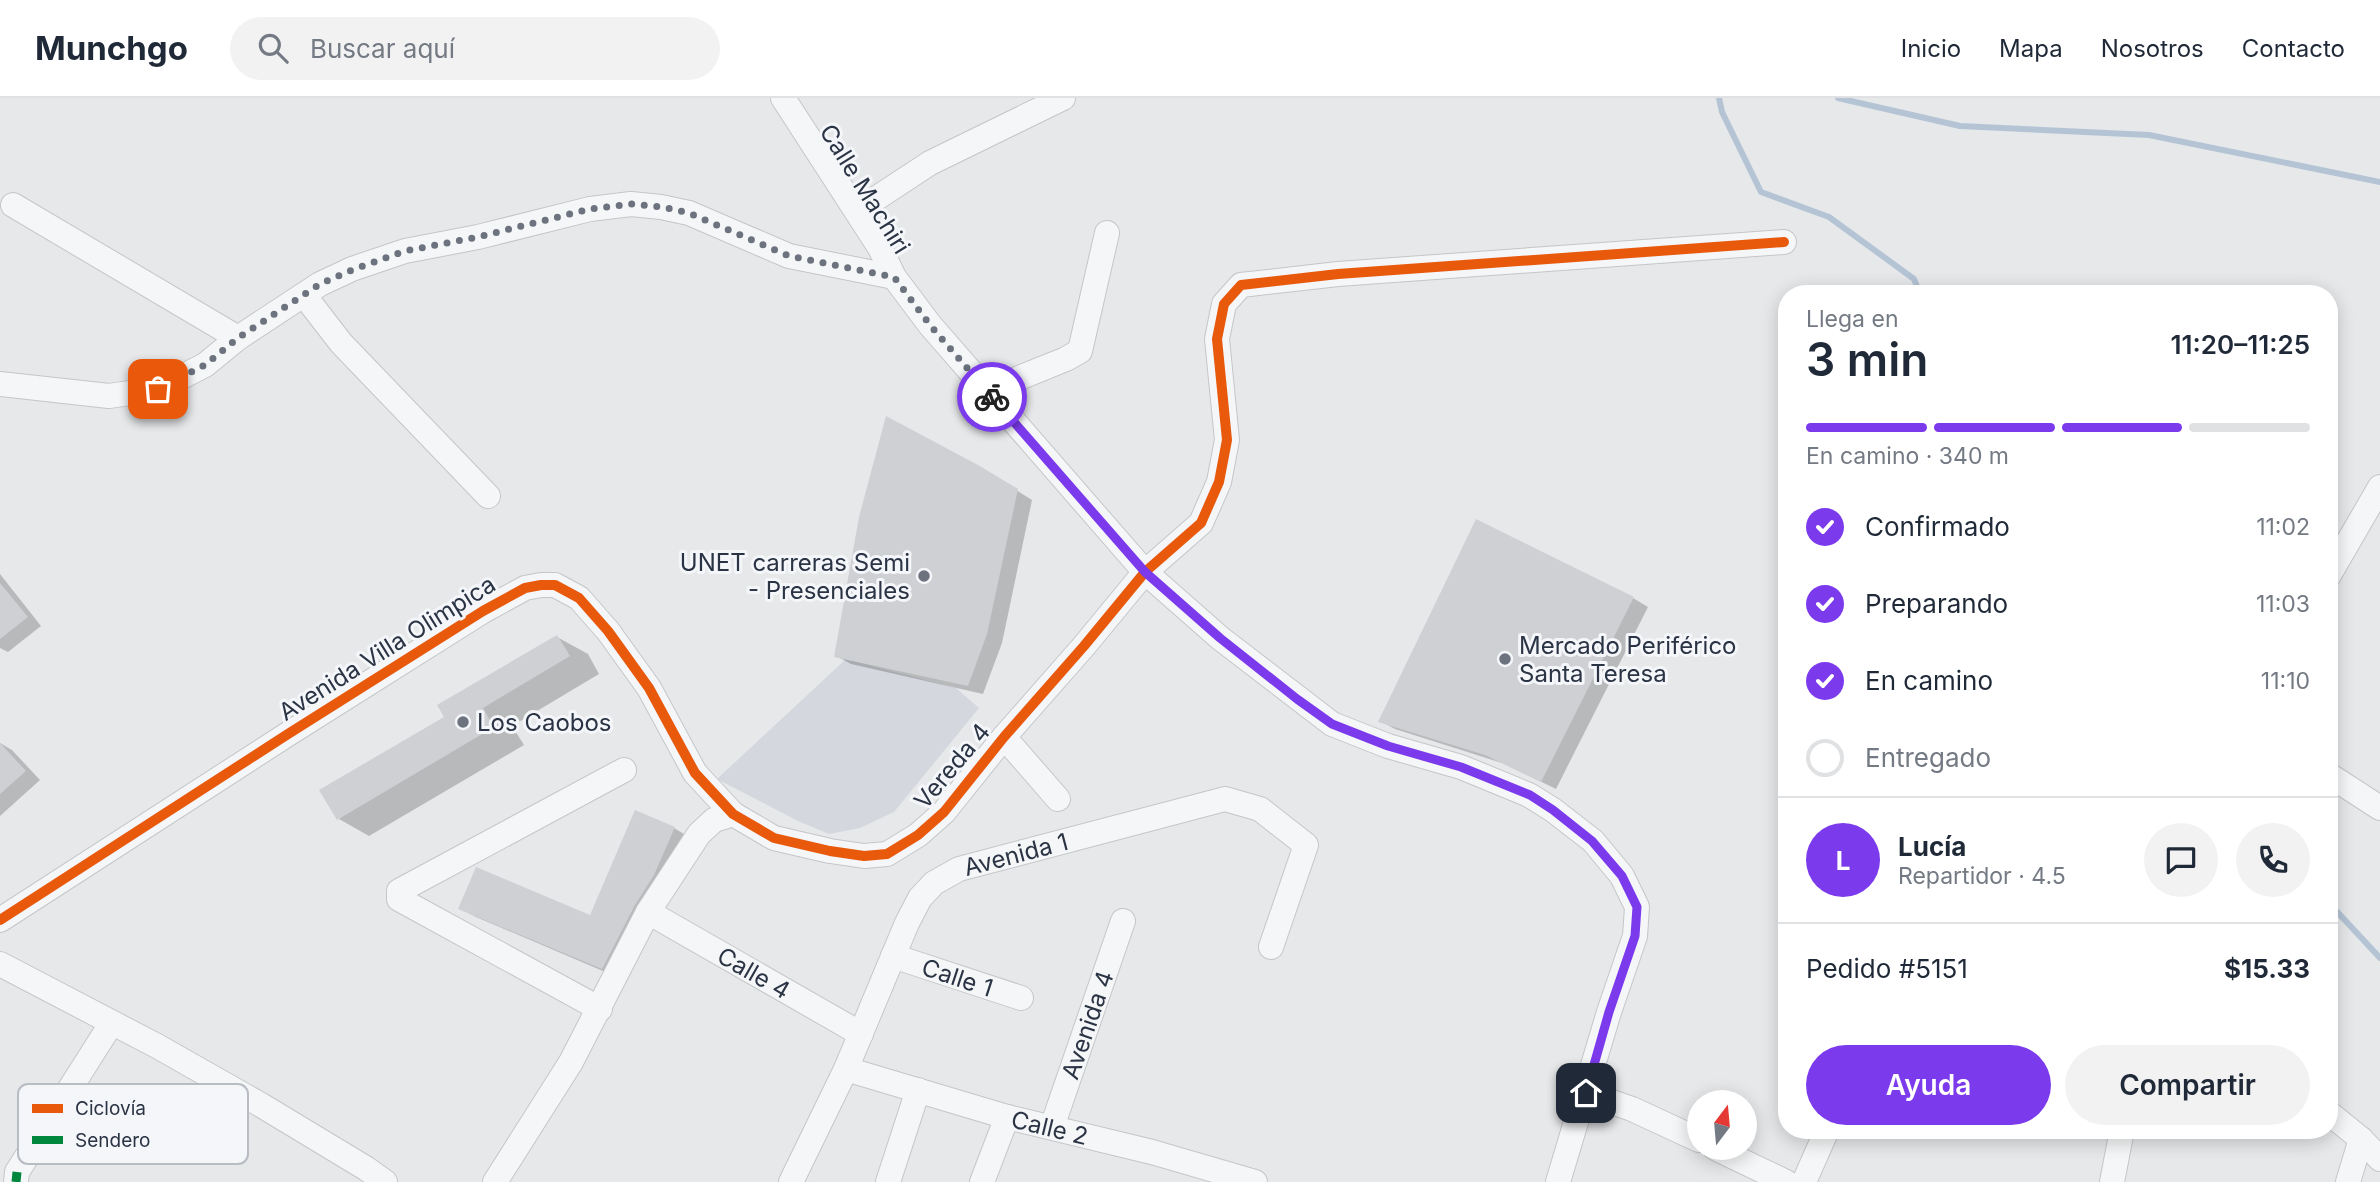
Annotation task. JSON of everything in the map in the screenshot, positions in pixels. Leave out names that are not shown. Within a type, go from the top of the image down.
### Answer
[{"type":"street","name":"Calle Machiri","points":[[783,98],[880,248],[894,277],[930,325],[1145,572],[1220,638],[1332,724],[1388,746],[1461,767],[1530,795],[1592,841],[1622,876],[1637,907],[1635,936],[1586,1093]]},
{"type":"street","points":[[857,211],[930,163],[1062,98]]},
{"type":"street","points":[[0,384],[108,396],[158,389],[205,365],[238,338],[320,284],[352,270],[405,251],[478,237],[590,209],[631,204],[689,213],[789,256],[894,277]]},
{"type":"street","points":[[13,205],[238,338]]},
{"type":"street","points":[[987,391],[1080,351],[1107,233]]},
{"type":"street","name":"Vereda 4","points":[[733,814],[774,838],[830,852],[864,856],[887,854],[918,835],[944,812],[1004,737],[1145,572],[1201,523],[1219,482],[1227,440],[1217,339],[1224,304],[1241,285],[1338,274],[1784,242]]},
{"type":"street","points":[[304,295],[341,343],[488,496]]},
{"type":"street","points":[[2338,559],[2380,487]]},
{"type":"street","name":"Avenida Villa Olimpica","points":[[0,920],[483,611],[525,588],[541,585],[555,585],[579,597],[608,631],[649,688],[695,773],[733,814]]},
{"type":"street","points":[[1004,737],[1058,799]]},
{"type":"street","points":[[600,1009],[399,899],[399,891],[624,770]]},
{"type":"street","points":[[2338,781],[2380,808]]},
{"type":"street","name":"Avenida 1","points":[[791,1182],[846,1069],[920,898],[934,883],[959,869],[1225,799],[1260,809],[1306,845],[1271,947]]},
{"type":"street","points":[[495,1182],[571,1062],[648,912],[699,834],[714,820],[733,814]]},
{"type":"street","name":"Calle 4","points":[[648,912],[861,1034]]},
{"type":"street","name":"Avenida 4","points":[[1052,1127],[1123,921]]},
{"type":"street","name":"Calle 1","points":[[894,956],[1021,998]]},
{"type":"street","points":[[0,964],[224,1084]]},
{"type":"street","points":[[73,1084],[111,1024]]},
{"type":"street","name":"Calle 2","points":[[846,1069],[1007,1117],[1052,1127],[1149,1161],[1255,1182]]},
{"type":"street","points":[[888,1182],[918,1090]]},
{"type":"street","points":[[1558,1182],[1586,1093],[1632,1109],[1687,1134]]},
{"type":"street","points":[[248,1098],[385,1182]]},
{"type":"street","points":[[982,1182],[1007,1117]]},
{"type":"street","points":[[2338,1120],[2380,1159]]},
{"type":"street","points":[[1804,1182],[1823,1139]]},
{"type":"street","points":[[2112,1182],[2120,1139]]},
{"type":"street","points":[[2348,1182],[2361,1139]]},
{"type":"street","points":[[1741,1160],[1786,1182]]},
{"type":"street","points":[[16,1182],[17,1172],[22,1164]]},
{"type":"shaded area","points":[[846,659],[956,688],[979,708],[894,812],[860,828],[829,834],[717,779]]},
{"type":"building","name":"UNET carreras Semi - Presenciales","points":[[886,416],[1018,489],[987,634],[968,686],[834,657],[859,517]]},
{"type":"building","name":"Mercado Periférico Santa Teresa","points":[[1476,519],[1634,597],[1541,782],[1485,755],[1378,722]]},
{"type":"building","points":[[0,583],[28,617],[0,639]]},
{"type":"building","name":"Los Caobos","points":[[557,635],[570,656],[483,708],[494,727],[337,820],[319,790],[444,717],[437,705]]},
{"type":"building","points":[[0,743],[26,771],[0,794]]},
{"type":"building","points":[[635,810],[675,827],[654,875],[635,905],[602,969],[458,909],[476,867],[590,915]]},
{"type":"waterway","points":[[1719,98],[1722,112],[1761,192],[1829,217],[1914,279],[1916,285]]},
{"type":"waterway","points":[[1838,98],[1960,126],[2149,135],[2380,182]]},
{"type":"waterway","points":[[2338,913],[2380,958]]},
{"type":"marked path","points":[[16,1182],[17,1172]]},
{"type":"cycle path","points":[[0,920],[483,611],[525,588],[541,585],[555,585],[579,598],[608,631],[649,688],[695,773],[733,814],[774,838],[864,856],[887,854],[918,835],[944,812],[1004,737],[1145,572],[1201,523],[1219,482],[1227,440],[1217,339],[1224,304],[1241,285],[1338,274],[1784,242]]},
{"type":"way so far","points":[[158,389],[205,365],[238,338],[320,284],[352,270],[405,251],[478,237],[590,209],[631,204],[689,213],[789,256],[894,277],[930,325],[992,397]]},
{"type":"place","name":"UNET carreras Semi - Presenciales","points":[[924,576]]},
{"type":"place","name":"Mercado Periférico Santa Teresa","points":[[1505,659]]},
{"type":"place","name":"Los Caobos","points":[[463,722]]},
{"type":"route","points":[[992,397],[1145,572],[1220,638],[1297,699],[1332,724],[1388,746],[1461,767],[1530,795],[1592,841],[1622,876],[1637,907],[1635,936],[1609,1012],[1586,1093]]}]
